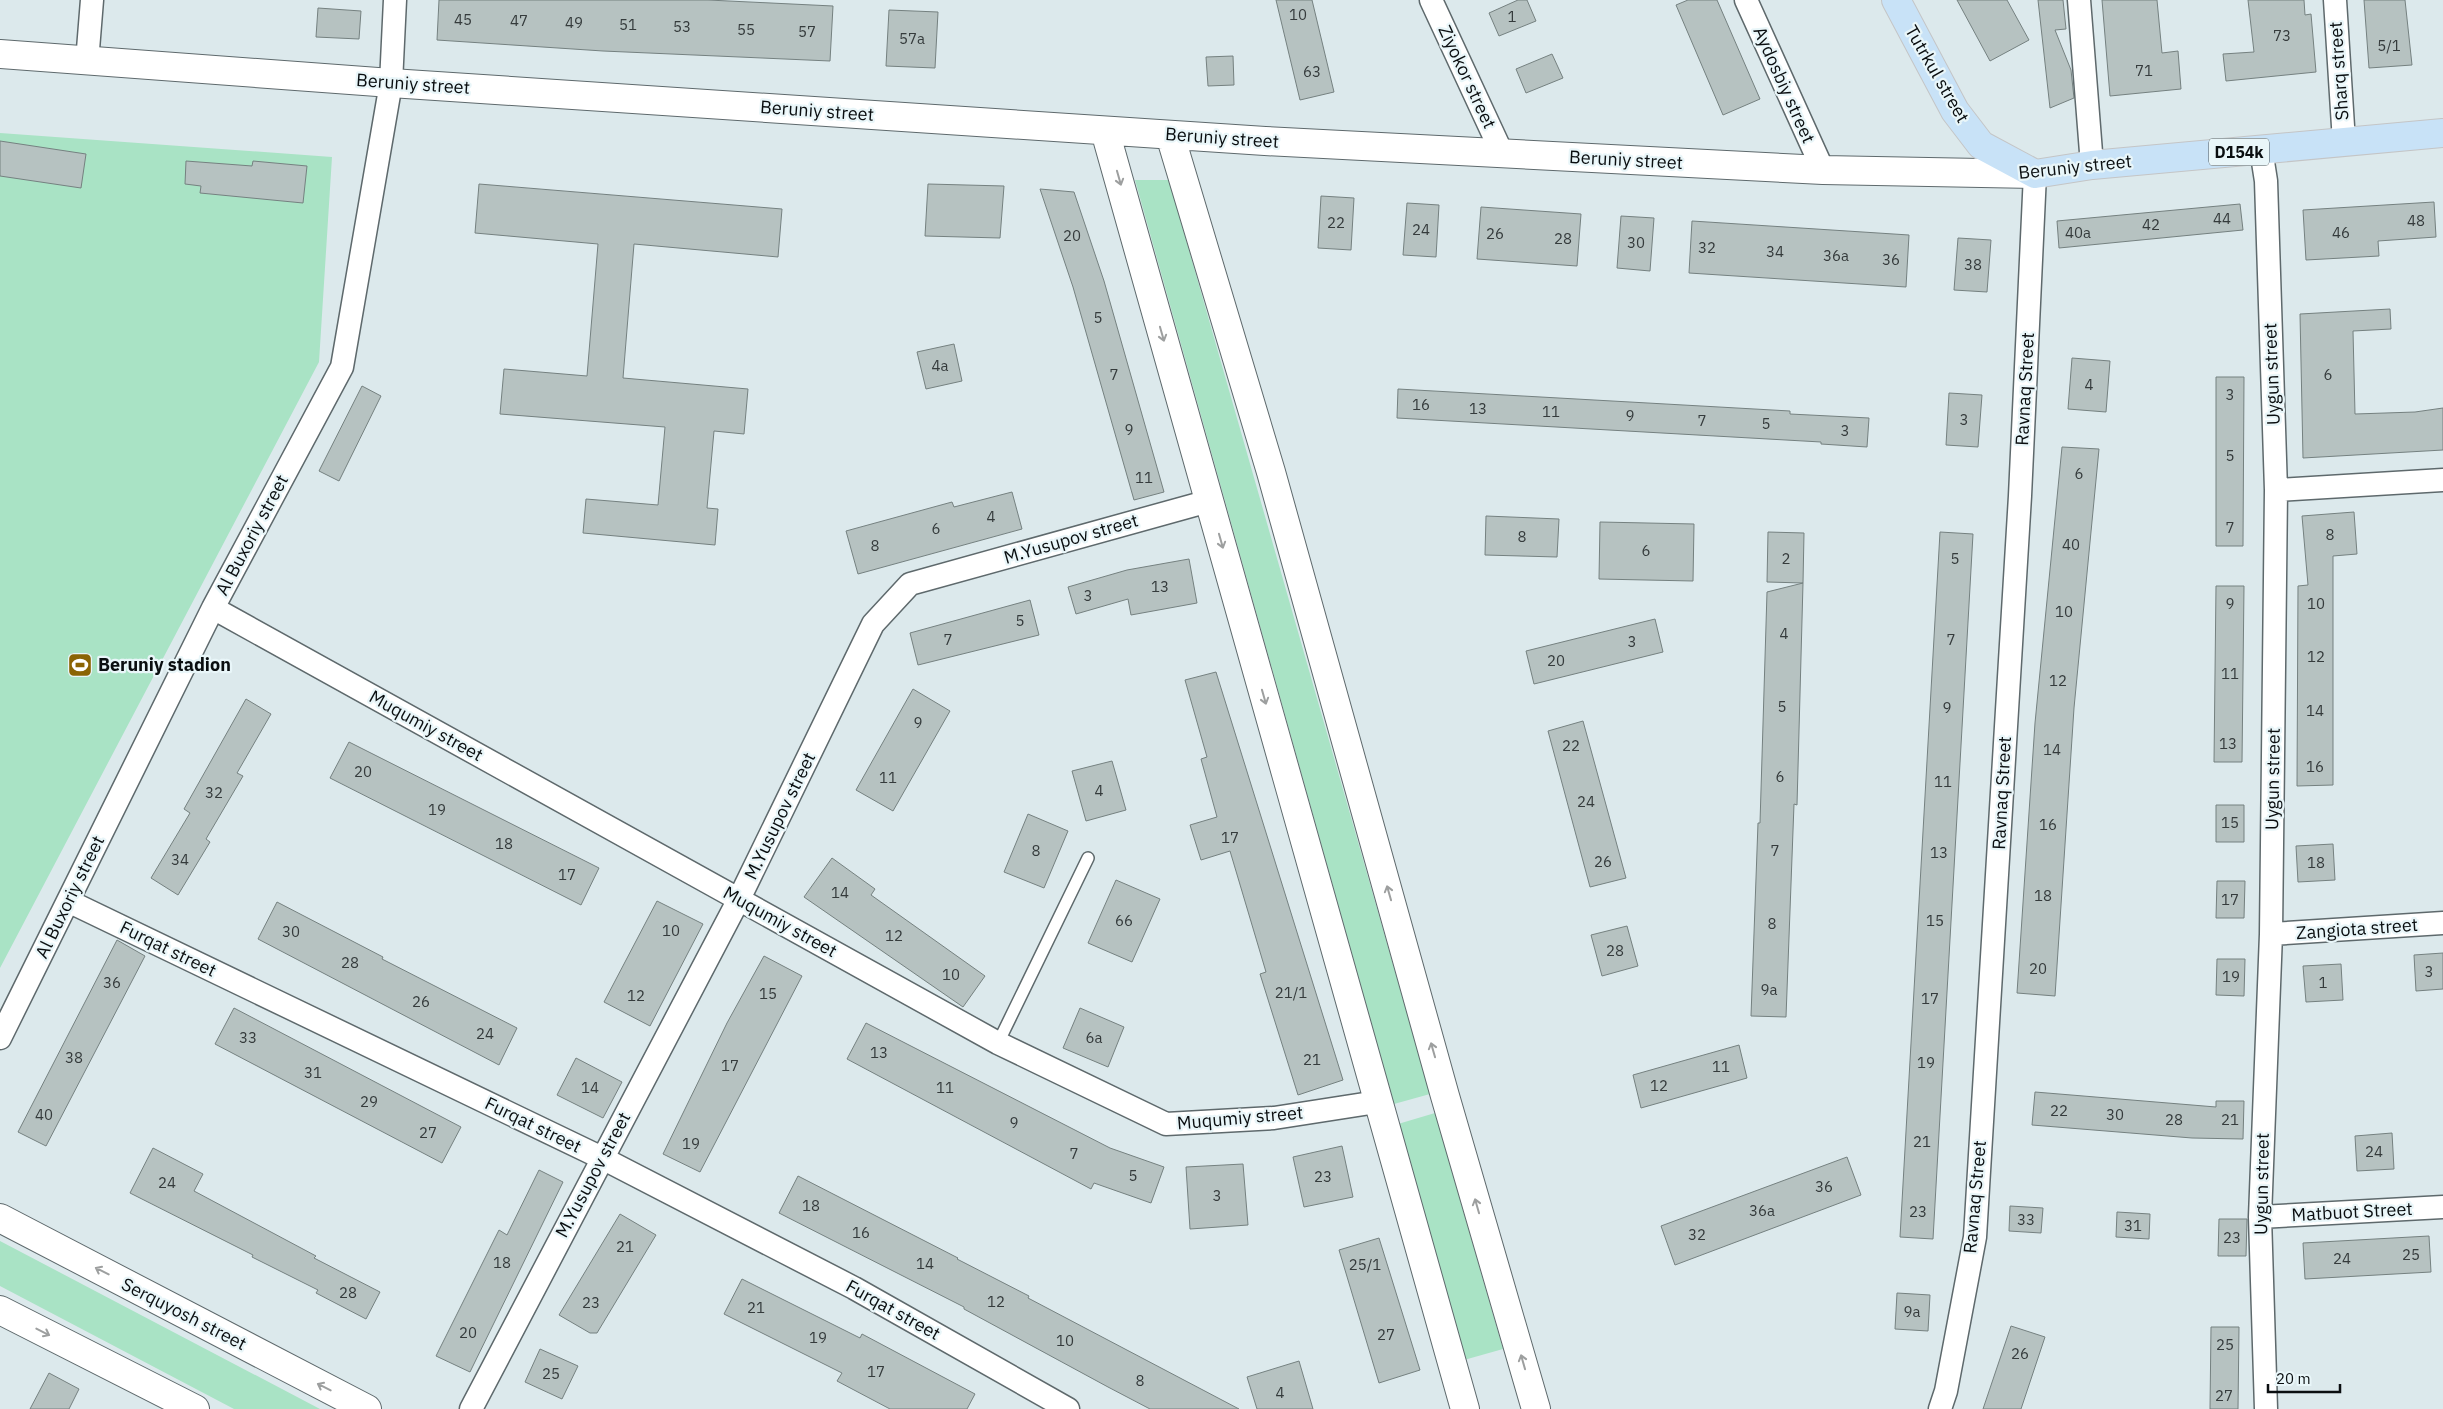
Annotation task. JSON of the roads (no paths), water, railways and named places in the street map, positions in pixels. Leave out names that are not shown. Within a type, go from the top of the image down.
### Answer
[{"type":"main road","name":"Tutrkul street","points":[[1896,0],[1955,111],[1981,145],[2035,174]]},
{"type":"main road","name":"Beruniy street","points":[[2035,174],[2092,165],[2443,133]]},
{"type":"street","points":[[87,62],[92,0]]},
{"type":"street","name":"Al Buxoriy street","points":[[0,1038],[214,608],[342,367],[391,83],[395,0]]},
{"type":"street","name":"Ziyokor street","points":[[1431,0],[1502,153]]},
{"type":"street","name":"Aydosbiy street","points":[[1746,0],[1823,170]]},
{"type":"street","points":[[2079,0],[2092,165]]},
{"type":"street","name":"Sharq street","points":[[2334,0],[2344,142]]},
{"type":"street","name":"Beruniy street","points":[[0,54],[87,62],[1170,135],[1823,170],[2035,174]]},
{"type":"street","points":[[1105,131],[1465,1409]]},
{"type":"street","points":[[1170,135],[1274,482],[1445,1096],[1536,1409]]},
{"type":"street","name":"Uygun street","points":[[2261,150],[2266,181],[2276,490],[2271,934],[2260,1218],[2266,1409]]},
{"type":"street","name":"Ravnaq Street","points":[[1940,1409],[1946,1390],[1975,1237],[2019,506],[2035,174]]},
{"type":"street","points":[[2276,490],[2443,480]]},
{"type":"street","name":"M.Yusupov street","points":[[471,1409],[739,899],[873,624],[910,584],[1209,500]]},
{"type":"street","name":"Muqumiy street","points":[[214,608],[998,1043],[1166,1124],[1274,1118],[1377,1102]]},
{"type":"street","name":"Furqat street","points":[[68,901],[602,1158],[854,1288],[1068,1409]]},
{"type":"street","name":"Zangiota street","points":[[2271,934],[2443,923]]},
{"type":"street","name":"Matbuot Street","points":[[2260,1218],[2443,1207]]},
{"type":"street","name":"Serquyosh street","points":[[0,1218],[367,1409]]},
{"type":"street","points":[[0,1310],[195,1409]]},
{"type":"lane","points":[[998,1043],[1088,858]]},
{"type":"place","name":"Beruniy stadion","points":[[80,665]]}]
